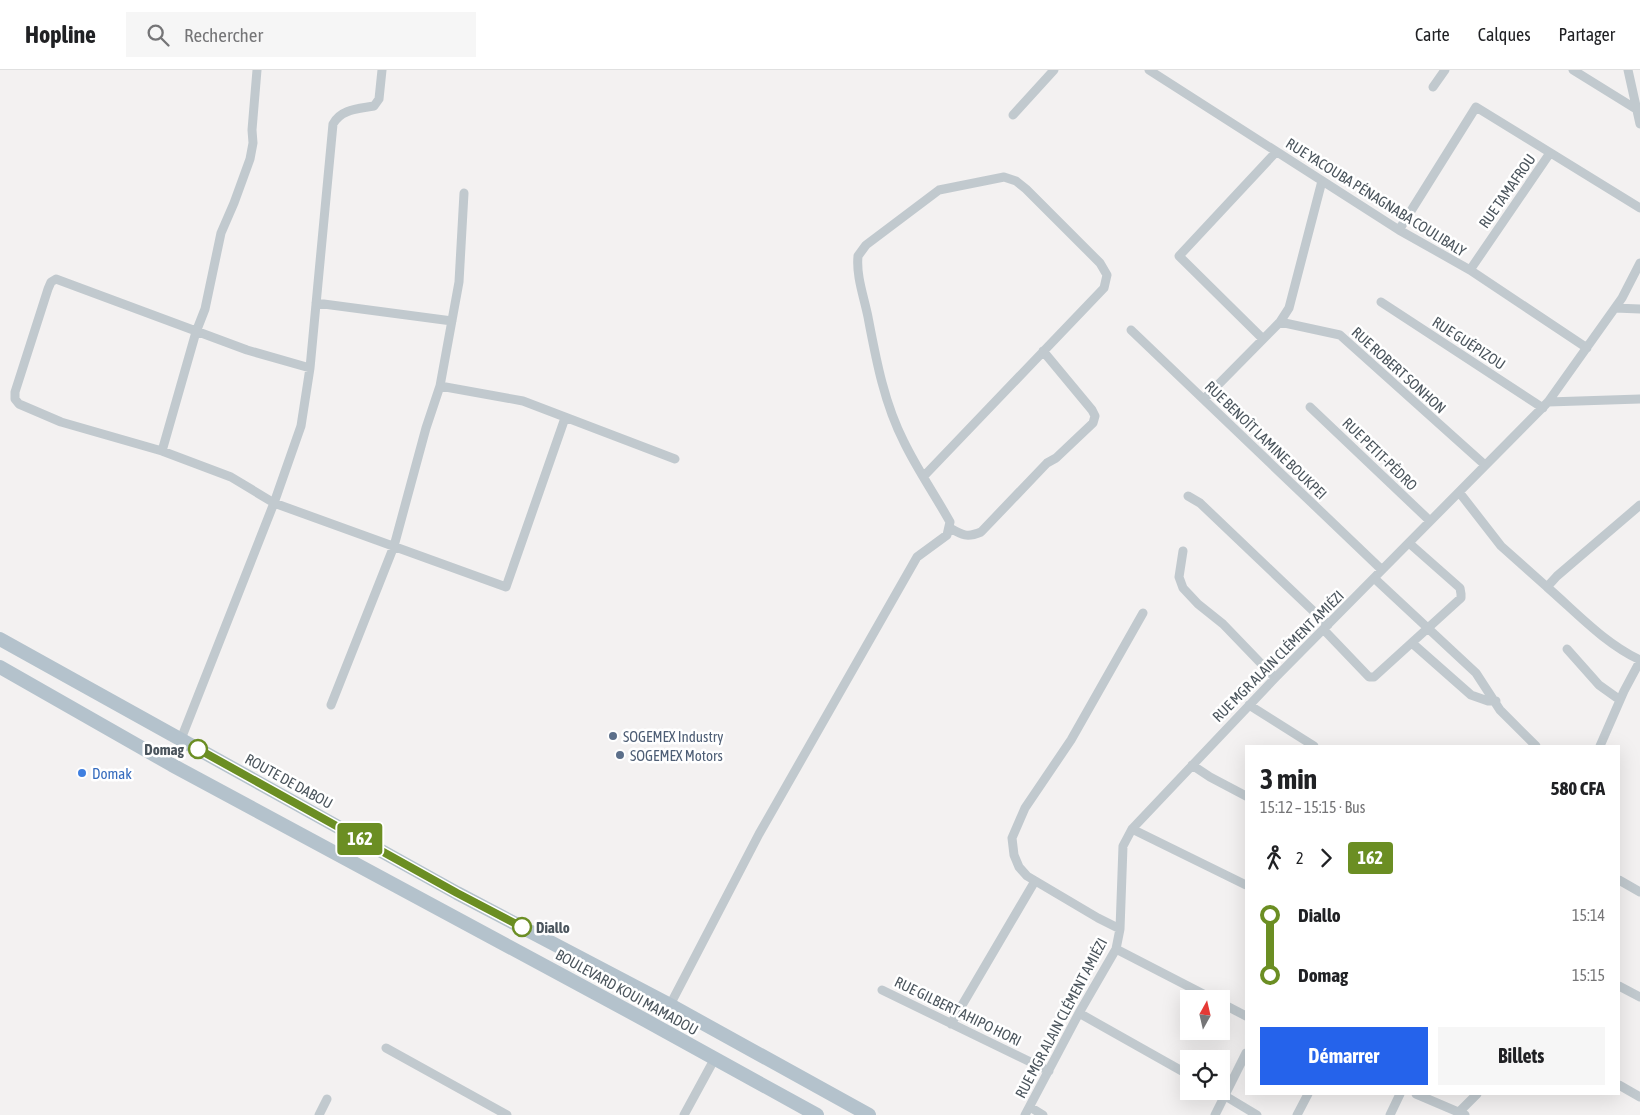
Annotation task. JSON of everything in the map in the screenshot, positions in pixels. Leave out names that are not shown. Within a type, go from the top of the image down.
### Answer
[{"type":"main road","name":"ROUTE DE DABOU","points":[[0,639],[457,893],[670,1005]]},
{"type":"main road","name":"BOULEVARD KOUI MAMADOU","points":[[0,667],[172,765],[817,1115]]},
{"type":"main road","name":"BOULEVARD KOUI MAMADOU","points":[[670,1005],[869,1115]]},
{"type":"street","points":[[162,451],[196,332],[205,309],[221,234],[250,158],[253,143],[252,130],[257,70]]},
{"type":"street","points":[[181,739],[274,503],[301,426],[310,368],[332,124],[343,113],[374,106],[379,99],[382,70]]},
{"type":"street","points":[[1013,114],[1054,70]]},
{"type":"street","name":"RUE YACOUBA PÉNAGNABA COULIBALY","points":[[1149,70],[1399,230],[1470,270],[1587,348]]},
{"type":"street","points":[[1433,88],[1445,70]]},
{"type":"street","points":[[1573,70],[1636,109]]},
{"type":"street","points":[[1628,70],[1640,124]]},
{"type":"street","points":[[1630,81],[1640,83]]},
{"type":"street","points":[[1399,230],[1476,107],[1640,208]]},
{"type":"street","points":[[1263,339],[1179,256],[1276,152]]},
{"type":"street","name":"RUE TAMAFROU","points":[[1470,270],[1550,153]]},
{"type":"street","points":[[670,1005],[759,834],[916,557],[947,535],[950,528],[950,522],[904,441],[890,406],[880,374],[857,263],[858,256],[862,250],[939,190],[1004,177],[1016,181],[1026,189],[1100,263],[1106,275],[1104,288],[924,476]]},
{"type":"street","points":[[1204,399],[1280,322],[1289,308],[1322,181]]},
{"type":"street","points":[[332,704],[394,546],[426,428],[440,386],[459,282],[464,193]]},
{"type":"street","name":"RUE MGR ALAIN CLÉMENT AMIÉZI","points":[[1028,1111],[1116,949],[1120,928],[1123,846],[1132,829],[1275,678],[1545,405],[1615,308],[1640,263]]},
{"type":"street","points":[[310,368],[247,350],[56,279],[51,282],[48,289],[15,392],[15,399],[19,404],[61,422],[162,451],[232,477],[274,503],[506,587],[565,418]]},
{"type":"street","name":"RUE GUÉPIZOU","points":[[1381,302],[1545,405]]},
{"type":"street","points":[[316,303],[452,321]]},
{"type":"street","points":[[1615,308],[1640,308]]},
{"type":"street","name":"RUE ROBERT SONHON","points":[[1280,322],[1340,335],[1485,465]]},
{"type":"street","name":"RUE BENOÎT LAMINE BOUKPEI","points":[[1131,330],[1382,570]]},
{"type":"street","points":[[950,528],[964,536],[972,536],[980,532],[1046,463],[1056,458],[1093,423],[1095,416],[1092,410],[1043,351]]},
{"type":"street","points":[[440,386],[522,401],[675,459]]},
{"type":"street","points":[[1545,405],[1640,398]]},
{"type":"street","name":"RUE PETIT-PÉDRO","points":[[1310,407],[1430,521]]},
{"type":"street","points":[[1459,492],[1501,546],[1597,632],[1624,653],[1640,661],[1600,745]]},
{"type":"street","points":[[1188,496],[1200,503],[1326,628],[1369,677],[1374,677],[1380,673],[1462,594],[1460,588],[1409,543]]},
{"type":"street","points":[[1547,587],[1557,576],[1640,505]]},
{"type":"street","points":[[1183,551],[1179,578],[1183,588],[1198,604],[1223,624],[1275,678]]},
{"type":"street","points":[[1374,578],[1476,673],[1496,701],[1500,710],[1535,745]]},
{"type":"street","points":[[1120,928],[1098,918],[1027,876],[1019,867],[1014,855],[1012,838],[1026,808],[1071,740],[1143,613]]},
{"type":"street","points":[[1412,643],[1472,695],[1488,701],[1496,701]]},
{"type":"street","points":[[1567,649],[1600,685],[1620,700]]},
{"type":"street","points":[[1249,705],[1312,745]]},
{"type":"street","points":[[1192,765],[1245,795]]},
{"type":"street","points":[[1132,829],[1245,885]]},
{"type":"street","points":[[951,1024],[1034,880]]},
{"type":"street","points":[[1620,881],[1640,892]]},
{"type":"street","points":[[1116,949],[1195,990]]},
{"type":"street","points":[[1620,987],[1640,997]]},
{"type":"street","name":"RUE GILBERT AHIPO HORI","points":[[882,990],[1049,1071]]},
{"type":"street","points":[[1230,1008],[1245,1015]]},
{"type":"street","points":[[1080,1013],[1180,1070]]},
{"type":"street","points":[[386,1048],[507,1115]]},
{"type":"street","points":[[1230,1079],[1245,1055]]},
{"type":"street","points":[[684,1115],[715,1058]]},
{"type":"street","points":[[1620,1086],[1640,1097]]},
{"type":"street","points":[[1297,1115],[1307,1095]]},
{"type":"street","points":[[1390,1115],[1400,1095]]},
{"type":"street","points":[[1418,1095],[1460,1114],[1476,1095]]},
{"type":"street","points":[[1230,1098],[1257,1115]]},
{"type":"street","points":[[319,1115],[327,1099]]},
{"type":"street","points":[[1215,1115],[1219,1100]]},
{"type":"street","points":[[1028,1111],[1043,1115]]},
{"type":"bus line","name":"162","points":[[198,749],[522,927]]},
{"type":"place","name":"SOGEMEX Industry","points":[[613,736]]},
{"type":"place","name":"Domag","points":[[198,749]]},
{"type":"place","name":"SOGEMEX Motors","points":[[620,755]]},
{"type":"place","name":"Domak","points":[[82,773]]},
{"type":"place","name":"Diallo","points":[[522,927]]}]
